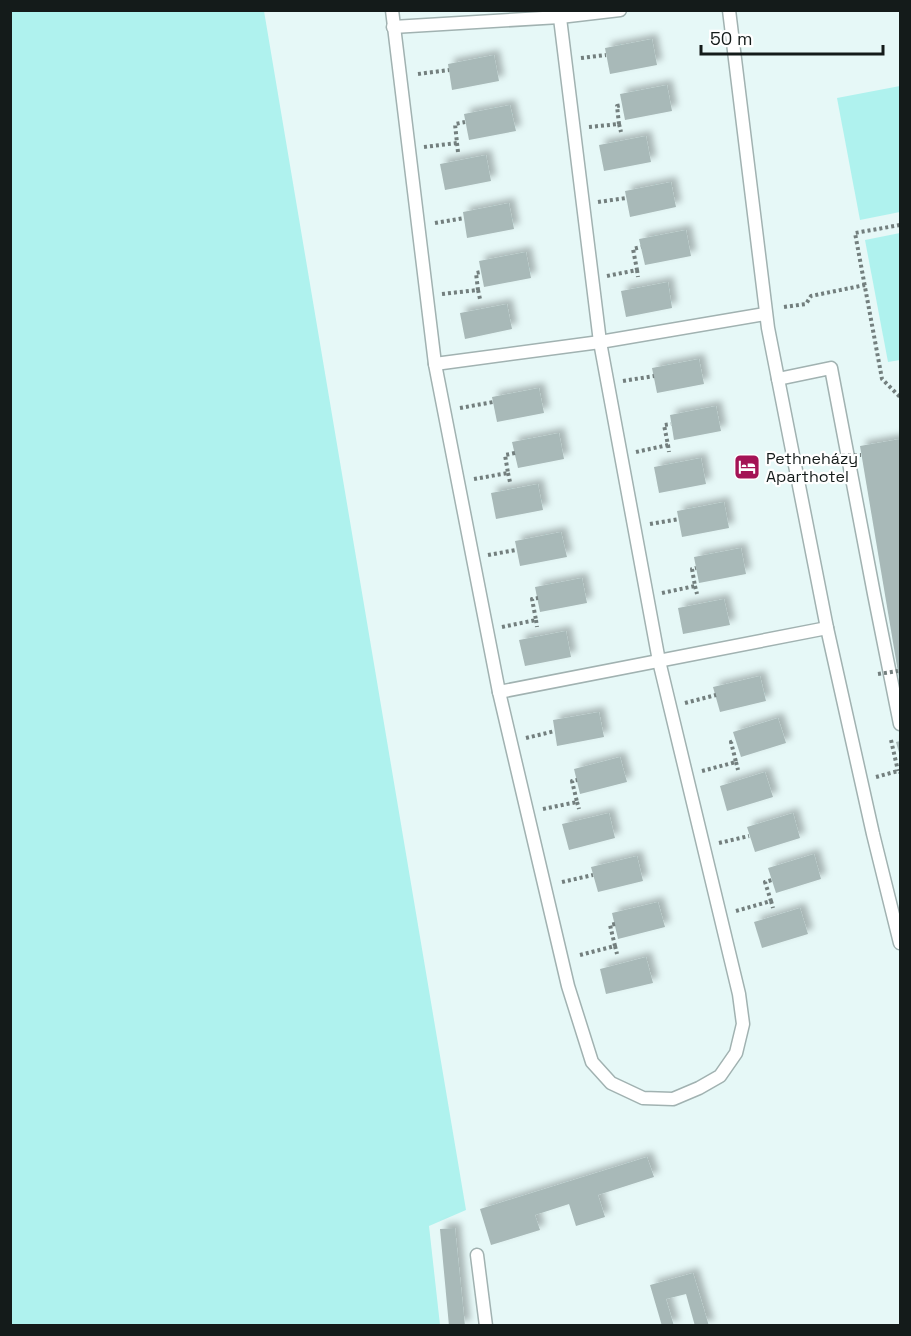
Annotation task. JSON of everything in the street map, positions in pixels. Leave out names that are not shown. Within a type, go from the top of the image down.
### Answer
[{"type":"lane","points":[[392,10],[435,364],[499,692],[561,960],[592,1062],[611,1083],[643,1098],[673,1099],[699,1089],[720,1076],[736,1053],[744,1024],[740,994],[659,661],[600,342],[559,14]]},
{"type":"lane","points":[[393,27],[620,10]]},
{"type":"lane","points":[[729,10],[765,312],[827,628],[900,943]]},
{"type":"lane","points":[[435,364],[600,342],[765,312]]},
{"type":"lane","points":[[778,379],[831,368],[900,724]]},
{"type":"lane","points":[[499,692],[827,628]]},
{"type":"lane","points":[[477,1255],[486,1326]]},
{"type":"path","points":[[565,60],[606,55]]},
{"type":"path","points":[[399,76],[449,70]]},
{"type":"path","points":[[621,132],[617,106],[622,105]]},
{"type":"path","points":[[458,152],[455,124],[465,123]]},
{"type":"path","points":[[574,129],[619,124]]},
{"type":"path","points":[[408,148],[457,143]]},
{"type":"path","points":[[583,205],[626,198]]},
{"type":"path","points":[[418,225],[464,218]]},
{"type":"path","points":[[900,225],[855,233],[882,379],[900,397]]},
{"type":"path","points":[[638,277],[633,249],[641,247]]},
{"type":"path","points":[[592,279],[637,270]]},
{"type":"path","points":[[480,299],[476,273],[481,272]]},
{"type":"path","points":[[765,312],[806,303],[811,296],[865,285]]},
{"type":"path","points":[[427,297],[478,290]]},
{"type":"path","points":[[608,384],[654,376]]},
{"type":"path","points":[[444,411],[493,402]]},
{"type":"path","points":[[669,452],[664,425],[671,424]]},
{"type":"path","points":[[621,455],[668,445]]},
{"type":"path","points":[[510,482],[505,455],[515,453]]},
{"type":"path","points":[[836,456],[861,455]]},
{"type":"path","points":[[458,482],[508,473]]},
{"type":"path","points":[[634,527],[679,519]]},
{"type":"path","points":[[473,558],[516,550]]},
{"type":"path","points":[[696,568],[692,569],[697,594]]},
{"type":"path","points":[[647,596],[695,586]]},
{"type":"path","points":[[537,627],[532,599],[538,598]]},
{"type":"path","points":[[487,629],[536,620]]},
{"type":"path","points":[[878,674],[898,671]]},
{"type":"path","points":[[670,707],[716,695]]},
{"type":"path","points":[[511,741],[555,732]]},
{"type":"path","points":[[735,741],[730,742],[738,770]]},
{"type":"path","points":[[687,776],[736,762]]},
{"type":"path","points":[[577,780],[572,781],[579,809]]},
{"type":"path","points":[[527,813],[577,802]]},
{"type":"path","points":[[704,847],[749,836]]},
{"type":"path","points":[[544,886],[593,875]]},
{"type":"path","points":[[772,880],[765,882],[773,908]]},
{"type":"path","points":[[720,915],[771,901]]},
{"type":"path","points":[[615,924],[610,925],[617,954]]},
{"type":"path","points":[[561,960],[615,946]]},
{"type":"shaded area","points":[[10,11],[264,11],[466,1210],[429,1226],[440,1325],[11,1325]]},
{"type":"shaded area","points":[[900,86],[900,212],[860,220],[837,98]]},
{"type":"shaded area","points":[[900,233],[900,360],[888,362],[865,240]]},
{"type":"building","points":[[652,39],[657,65],[610,74],[605,48]]},
{"type":"building","points":[[494,55],[499,81],[452,90],[448,64]]},
{"type":"building","points":[[667,85],[672,111],[625,120],[620,94]]},
{"type":"building","points":[[510,105],[516,131],[469,140],[464,114]]},
{"type":"building","points":[[646,136],[651,162],[604,171],[599,145]]},
{"type":"building","points":[[486,155],[491,181],[445,190],[440,164]]},
{"type":"building","points":[[671,182],[676,207],[630,217],[625,191]]},
{"type":"building","points":[[509,203],[514,229],[467,238],[463,212]]},
{"type":"building","points":[[686,230],[691,256],[645,265],[639,239]]},
{"type":"building","points":[[526,252],[531,278],[484,287],[479,261]]},
{"type":"building","points":[[668,282],[672,308],[626,317],[621,291]]},
{"type":"building","points":[[507,304],[512,329],[465,339],[460,313]]},
{"type":"building","points":[[699,359],[704,384],[657,393],[652,368]]},
{"type":"building","points":[[539,388],[544,413],[497,422],[492,397]]},
{"type":"building","points":[[716,406],[721,431],[674,440],[670,415]]},
{"type":"building","points":[[559,433],[564,459],[518,468],[512,442]]},
{"type":"building","points":[[900,439],[900,678],[899,678],[860,446]]},
{"type":"building","points":[[701,458],[706,484],[659,493],[654,467]]},
{"type":"building","points":[[538,484],[543,510],[496,519],[491,493]]},
{"type":"building","points":[[724,502],[729,528],[682,537],[677,511]]},
{"type":"building","points":[[561,532],[567,557],[520,566],[515,541]]},
{"type":"building","points":[[741,548],[746,574],[699,583],[694,557]]},
{"type":"building","points":[[582,578],[587,603],[540,612],[535,587]]},
{"type":"building","points":[[724,599],[730,625],[683,634],[678,608]]},
{"type":"building","points":[[566,631],[571,657],[525,666],[519,640]]},
{"type":"building","points":[[760,676],[766,701],[720,712],[713,687]]},
{"type":"building","points":[[599,712],[604,737],[557,746],[553,720]]},
{"type":"building","points":[[778,718],[786,743],[741,757],[733,732]]},
{"type":"building","points":[[900,741],[900,756],[896,742]]},
{"type":"building","points":[[620,757],[627,782],[580,794],[574,769]]},
{"type":"building","points":[[765,772],[773,797],[727,811],[720,786]]},
{"type":"building","points":[[609,813],[615,838],[569,850],[562,824]]},
{"type":"building","points":[[793,813],[800,838],[755,852],[747,827]]},
{"type":"building","points":[[814,854],[821,879],[776,893],[768,868]]},
{"type":"building","points":[[637,856],[643,881],[598,892],[591,867]]},
{"type":"building","points":[[658,902],[665,927],[618,939],[612,913]]},
{"type":"building","points":[[800,908],[808,934],[762,948],[754,922]]},
{"type":"building","points":[[646,957],[653,983],[606,994],[600,969]]},
{"type":"building","points":[[647,1157],[654,1177],[598,1195],[605,1217],[576,1226],[569,1204],[535,1215],[540,1230],[491,1245],[480,1209]]},
{"type":"building","points":[[455,1228],[465,1326],[449,1326],[440,1229]]},
{"type":"building","points":[[693,1273],[709,1326],[695,1326],[686,1294],[666,1299],[674,1326],[662,1326],[650,1285]]},
{"type":"place","name":"Pethneházy Aparthotel","points":[[747,467]]}]
